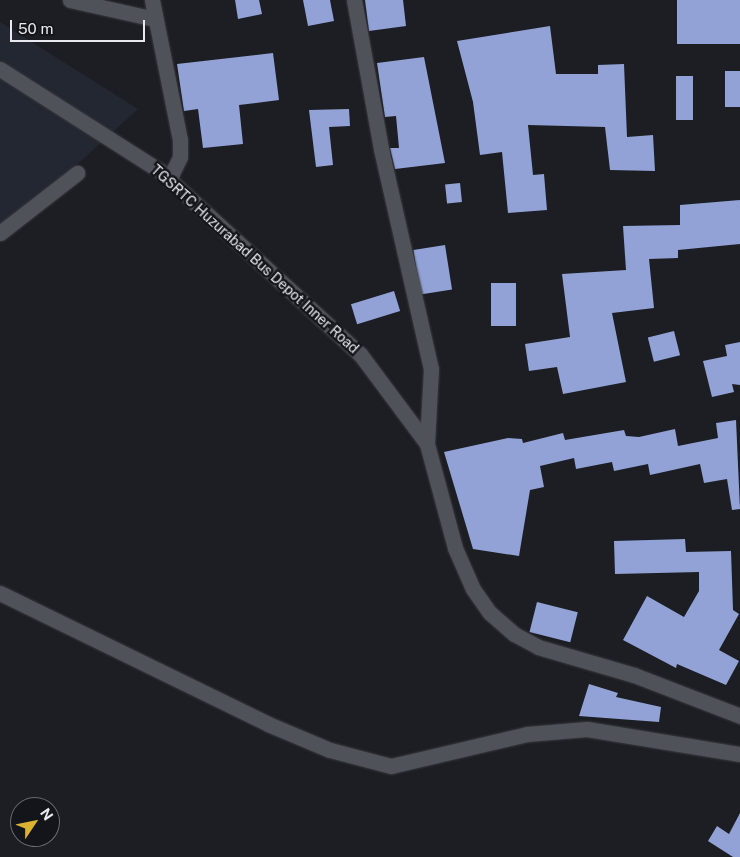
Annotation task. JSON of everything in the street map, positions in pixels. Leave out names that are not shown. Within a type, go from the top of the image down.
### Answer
[{"type":"street","points":[[70,0],[94,3],[155,19]]},
{"type":"street","points":[[152,0],[180,140],[180,157],[169,180]]},
{"type":"street","points":[[354,0],[381,149],[431,369],[427,444]]},
{"type":"street","name":"TGSRTC Huzurabad Bus Depot Inner Road","points":[[0,69],[169,180],[360,354],[427,444],[455,548],[474,589],[490,613],[514,634],[538,647],[634,675],[740,716]]},
{"type":"street","points":[[0,234],[77,173]]},
{"type":"street","points":[[0,593],[268,724],[330,750],[391,766],[527,734],[587,729],[740,754]]},
{"type":"shaded area","points":[[0,22],[138,109],[0,235]]},
{"type":"building","points":[[235,0],[259,0],[262,14],[238,19]]},
{"type":"building","points":[[303,0],[330,0],[334,21],[308,26]]},
{"type":"building","points":[[365,0],[403,0],[406,26],[369,31]]},
{"type":"building","points":[[677,0],[740,0],[740,44],[677,44]]},
{"type":"building","points":[[550,26],[556,74],[598,74],[598,65],[624,64],[627,137],[653,135],[655,171],[610,170],[605,127],[528,125],[533,175],[544,174],[547,210],[508,213],[502,152],[480,155],[473,102],[457,41]]},
{"type":"building","points":[[273,53],[279,100],[239,105],[243,144],[203,148],[198,109],[184,111],[177,64]]},
{"type":"building","points":[[424,57],[445,163],[395,169],[390,148],[399,148],[396,116],[385,117],[377,63]]},
{"type":"building","points":[[725,71],[740,71],[740,107],[725,107]]},
{"type":"building","points":[[676,76],[693,76],[693,120],[676,120]]},
{"type":"building","points":[[349,109],[350,126],[329,127],[333,165],[316,167],[309,110]]},
{"type":"building","points":[[460,183],[462,202],[447,203],[445,185]]},
{"type":"building","points":[[740,200],[740,244],[678,250],[678,258],[649,259],[654,308],[612,313],[626,382],[563,394],[557,367],[529,371],[525,344],[570,337],[562,274],[626,270],[623,226],[680,225],[680,205]]},
{"type":"building","points":[[445,245],[452,289],[420,294],[413,250]]},
{"type":"building","points":[[491,283],[516,283],[516,326],[491,326]]},
{"type":"building","points":[[394,291],[400,311],[357,324],[351,304]]},
{"type":"building","points":[[674,331],[680,355],[654,362],[648,338]]},
{"type":"building","points":[[740,342],[740,385],[732,384],[734,392],[712,397],[703,361],[727,356],[725,345]]},
{"type":"building","points":[[736,420],[740,509],[732,510],[727,479],[704,483],[700,464],[650,475],[648,464],[614,471],[612,462],[576,469],[574,458],[540,466],[544,487],[530,490],[519,556],[473,549],[444,452],[508,438],[522,439],[523,443],[563,433],[565,440],[624,430],[626,436],[639,437],[675,429],[678,446],[718,438],[716,423]]},
{"type":"building","points":[[685,539],[686,552],[731,551],[733,610],[739,614],[719,650],[739,661],[726,685],[677,664],[676,668],[623,640],[647,596],[684,617],[699,591],[699,572],[615,574],[614,541]]},
{"type":"building","points":[[537,602],[578,612],[570,642],[530,632]]},
{"type":"building","points":[[589,684],[618,693],[616,697],[661,707],[659,722],[579,716]]},
{"type":"building","points":[[740,813],[740,857],[733,857],[708,841],[717,826],[729,834]]}]
